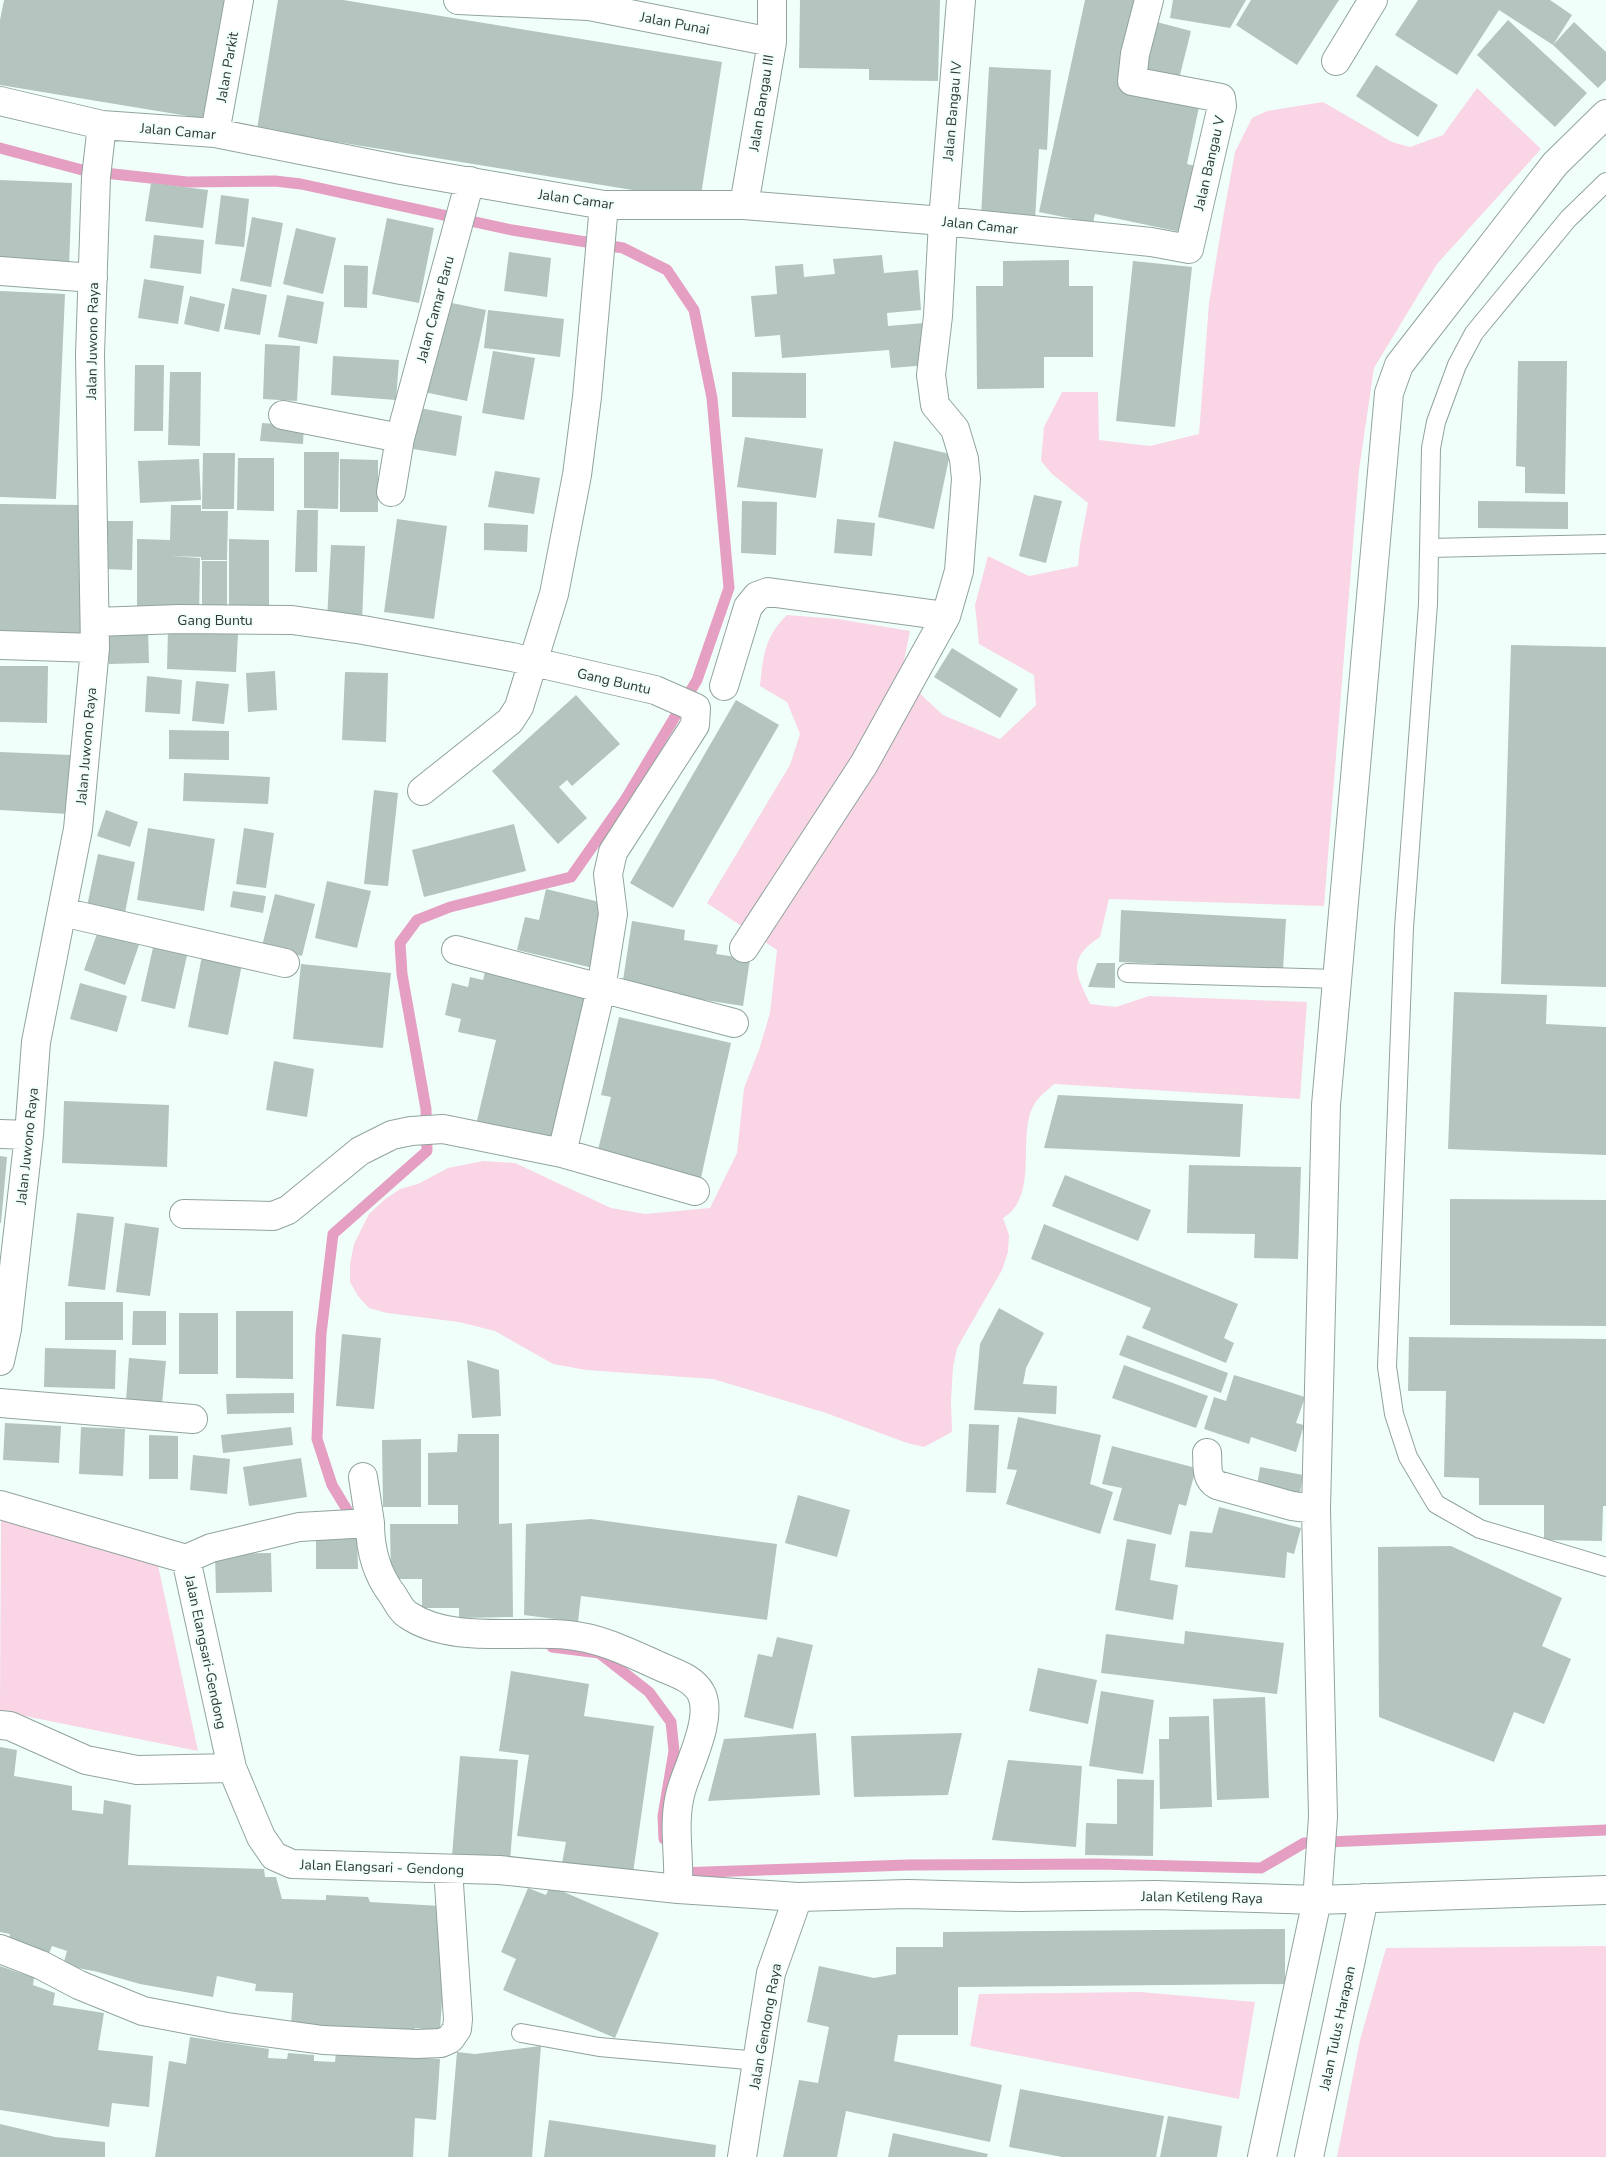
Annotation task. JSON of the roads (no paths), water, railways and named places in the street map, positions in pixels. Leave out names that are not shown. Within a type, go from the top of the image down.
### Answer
[{"type":"street","name":"Jalan Parkit","points":[[215,133],[239,0]]},
{"type":"street","name":"Jalan Punai","points":[[458,0],[589,3],[772,42]]},
{"type":"street","name":"Jalan Bangau III","points":[[744,206],[772,42],[772,0]]},
{"type":"street","name":"Jalan Bangau IV","points":[[744,948],[864,764],[946,616],[959,571],[966,479],[964,459],[955,429],[935,405],[931,375],[938,316],[943,221],[961,0]]},
{"type":"street","name":"Jalan Bangau V","points":[[1149,0],[1135,54],[1132,81],[1221,98],[1222,106],[1189,250]]},
{"type":"street","points":[[1336,61],[1373,0]]},
{"type":"street","name":"Jalan Camar","points":[[0,101],[101,136],[215,133],[464,201],[604,206],[744,206],[943,221],[1151,242],[1189,250]]},
{"type":"street","points":[[1262,2157],[1317,1900],[1320,1872],[1323,1817],[1316,1510],[1326,1105],[1390,393],[1399,366],[1554,164],[1606,114]]},
{"type":"street","name":"Jalan Juwono Raya","points":[[0,1361],[7,1329],[36,1042],[78,829],[95,635],[90,354],[96,177],[101,136]]},
{"type":"street","name":"Jalan Camar Baru","points":[[391,492],[400,438],[464,201]]},
{"type":"street","points":[[422,791],[510,721],[519,707],[534,662],[554,594],[577,475],[587,397],[604,206]]},
{"type":"street","points":[[0,271],[93,278]]},
{"type":"street","points":[[283,415],[400,438]]},
{"type":"street","points":[[724,686],[748,607],[757,596],[768,592],[946,616]]},
{"type":"street","name":"Gang Buntu","points":[[0,645],[95,635],[179,619],[292,620],[391,635],[534,662],[661,692],[696,708],[695,725],[613,852],[608,874],[613,914],[601,989],[562,1153]]},
{"type":"street","points":[[62,912],[285,963]]},
{"type":"street","points":[[456,950],[734,1023]]},
{"type":"street","points":[[184,1214],[273,1216],[288,1210],[360,1151],[392,1135],[411,1131],[443,1129],[562,1153],[696,1191]]},
{"type":"street","points":[[0,1134],[28,1135]]},
{"type":"street","points":[[0,1403],[193,1419]]},
{"type":"street","points":[[1207,1453],[1208,1476],[1211,1482],[1292,1506],[1316,1510]]},
{"type":"street","points":[[364,1477],[360,1524],[374,1563],[384,1583],[406,1614],[428,1626],[467,1633],[568,1635],[608,1643],[689,1680],[701,1693],[705,1712],[702,1727],[681,1792],[676,1815],[678,1878]]},
{"type":"street","points":[[0,1505],[186,1559]]},
{"type":"street","name":"Jalan Elangsari-Gendong","points":[[232,1768],[186,1559],[211,1548],[299,1527],[360,1524]]},
{"type":"street","points":[[0,1725],[10,1726],[86,1760],[137,1770],[232,1768]]},
{"type":"street","name":"Jalan Elangsari - Gendong","points":[[232,1768],[260,1837],[274,1856],[292,1864],[499,1870],[678,1878],[798,1897]]},
{"type":"street","points":[[0,1949],[41,1964],[79,1985],[143,2011],[227,2027],[323,2040],[416,2044],[441,2043],[450,2039],[457,2029],[458,2019],[448,1869]]},
{"type":"street","name":"Jalan Ketileng Raya","points":[[798,1897],[908,1894],[1021,1897],[1155,1894],[1317,1900],[1606,1890]]},
{"type":"street","name":"Jalan Gendong Raya","points":[[742,2157],[772,1973],[798,1897]]},
{"type":"street","name":"Jalan Tulus Harapan","points":[[1310,2157],[1364,1898]]},
{"type":"lane","points":[[1606,182],[1568,219],[1474,333],[1458,365],[1436,422],[1431,448],[1428,604],[1404,938],[1387,1367],[1394,1414],[1408,1457],[1436,1504],[1480,1529],[1606,1566]]},
{"type":"lane","points":[[1430,548],[1606,544]]},
{"type":"lane","points":[[1127,973],[1337,979]]},
{"type":"lane","points":[[521,2033],[599,2047],[759,2060]]},
{"type":"waterway","points":[[0,148],[86,171],[187,182],[275,181],[301,184],[512,230],[623,248],[667,270],[694,310],[712,398],[729,588],[697,680],[625,800],[571,877],[450,907],[417,920],[400,943],[402,974],[426,1109],[427,1151],[333,1234],[321,1334],[317,1439],[332,1485],[355,1523]]},
{"type":"waterway","points":[[552,1647],[599,1653],[649,1692],[671,1722],[674,1751],[663,1816],[664,1839]]},
{"type":"waterway","points":[[677,1873],[908,1865],[1097,1864],[1261,1868],[1304,1843],[1606,1830]]}]
